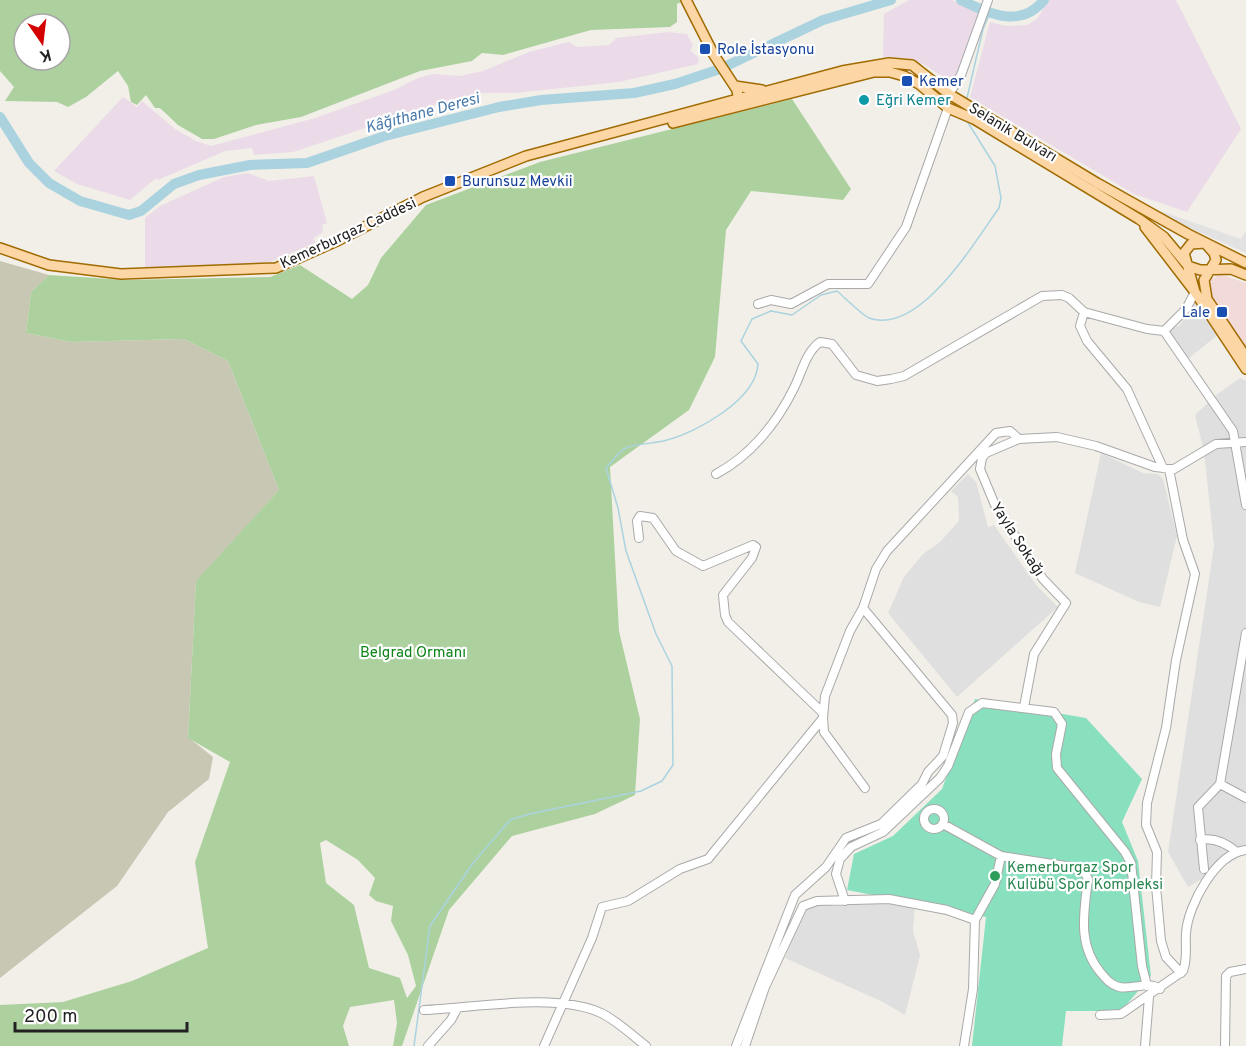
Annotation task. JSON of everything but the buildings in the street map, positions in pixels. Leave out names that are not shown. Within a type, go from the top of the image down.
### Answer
[{"type":"main road","points":[[687,0],[738,102]]},
{"type":"main road","name":"Selanik Bulvarı","points":[[738,102],[842,71],[889,63],[912,66],[949,94],[1112,196],[1164,237],[1184,261]]},
{"type":"main road","name":"Selanik Bulvarı","points":[[738,102],[864,74],[890,72],[919,84],[936,101],[949,109],[974,119],[1112,196],[1246,263]]},
{"type":"main road","points":[[729,82],[774,90]]},
{"type":"main road","points":[[720,104],[729,82]]},
{"type":"main road","points":[[919,84],[934,92],[949,94],[949,109]]},
{"type":"main road","name":"Kemerburgaz Caddesi","points":[[0,248],[49,265],[121,274],[276,268],[465,179],[526,156],[720,104],[738,102]]},
{"type":"main road","name":"Kemerburgaz Caddesi","points":[[582,142],[620,136],[738,102]]},
{"type":"main road","points":[[1139,219],[1195,292],[1246,369]]},
{"type":"main road","points":[[1195,292],[1184,261],[1184,252],[1187,247],[1205,243],[1215,257],[1215,264],[1204,280],[1207,299],[1246,357]]},
{"type":"main road","points":[[1184,261],[1193,268],[1231,269],[1246,275]]},
{"type":"street","points":[[949,94],[961,75],[987,1]]},
{"type":"street","points":[[758,304],[771,300],[791,304],[828,284],[868,284],[906,227],[949,109]]},
{"type":"street","points":[[1164,331],[1186,309],[1195,292]]},
{"type":"street","points":[[716,474],[732,466],[767,430],[794,389],[811,348],[820,342],[832,344],[856,375],[877,381],[904,376],[1042,296],[1069,298],[1084,312],[1147,329],[1164,331]]},
{"type":"street","points":[[1084,312],[1080,326],[1087,341],[1127,389],[1166,468],[1183,540],[1195,574],[1176,660],[1166,728],[1147,803],[1146,825],[1157,852],[1156,886],[1161,941],[1166,957],[1181,973]]},
{"type":"street","points":[[1164,331],[1209,400],[1230,426],[1246,505]]},
{"type":"street","points":[[865,788],[824,732],[823,715],[825,696],[850,631],[863,608],[876,569],[887,551],[980,448],[1000,431],[1010,431],[1019,439]]},
{"type":"street","name":"Yayla Sokağı","points":[[1024,707],[1034,654],[1066,603],[1043,579],[1000,514],[980,469],[982,458],[986,453],[1019,439],[1045,437],[1069,440],[1166,468]]},
{"type":"street","points":[[1166,468],[1183,466],[1216,444],[1246,441]]},
{"type":"street","points":[[639,538],[637,521],[640,516],[652,518],[676,551],[703,566],[753,545],[756,547],[752,558],[723,595],[725,615],[737,631],[823,715]]},
{"type":"street","points":[[736,1046],[795,895],[826,867],[846,838],[881,824],[922,784],[928,772],[943,756],[950,734],[952,715],[863,608]]},
{"type":"street","points":[[1204,869],[1198,807],[1220,784],[1243,669],[1246,633]]},
{"type":"street","points":[[845,901],[836,874],[845,852],[861,842],[879,836],[912,807],[944,773],[969,712],[974,707],[982,703],[1054,712],[1062,724],[1056,754],[1057,768],[1129,858],[1142,966],[1147,986]]},
{"type":"street","points":[[544,1046],[592,938],[602,907],[634,898],[680,869],[708,859],[823,715]]},
{"type":"street","points":[[1220,784],[1246,798]]},
{"type":"street","points":[[912,807],[924,815]]},
{"type":"street","points":[[931,809],[938,809],[944,817],[943,824],[931,829],[925,825],[924,815],[931,809]]},
{"type":"street","points":[[943,824],[1001,855],[1072,867],[1085,873],[1088,879],[1083,926],[1085,945],[1092,960],[1110,982],[1118,987],[1154,985],[1160,988]]},
{"type":"street","points":[[1200,840],[1210,839],[1228,844],[1237,852]]},
{"type":"street","points":[[1100,1015],[1119,1015],[1149,997],[1181,973],[1185,965],[1189,916],[1218,865],[1237,852],[1246,850]]},
{"type":"street","points":[[964,1046],[973,989],[975,920],[995,884],[1001,855]]},
{"type":"street","points":[[745,1046],[765,987],[803,906],[817,901],[903,901],[947,910],[975,920]]},
{"type":"street","points":[[1225,1046],[1226,976],[1230,972],[1246,969]]},
{"type":"street","points":[[1145,1046],[1149,997]]},
{"type":"street","points":[[424,1010],[502,1004],[561,1004],[601,1013],[646,1046]]},
{"type":"street","points":[[428,1046],[451,1020],[457,1009]]},
{"type":"shaded area","points":[[909,0],[952,0],[979,13],[959,70],[950,82],[925,65],[908,58],[883,57],[884,14]]},
{"type":"shaded area","points":[[1049,0],[1176,0],[1241,129],[1187,212],[1134,194],[970,97],[990,22],[1006,26],[1027,25],[1037,19]]},
{"type":"shaded area","points":[[668,32],[687,34],[693,46],[690,50],[699,58],[698,64],[619,82],[515,93],[483,93],[450,100],[293,152],[254,155],[252,148],[225,151],[158,180],[156,178],[130,200],[77,184],[54,171],[123,97],[137,107],[142,101],[175,129],[196,141],[211,146],[315,118],[433,74],[460,76],[483,71],[529,52],[569,42],[577,47],[609,45],[616,38]]},
{"type":"shaded area","points":[[248,173],[269,181],[314,176],[327,223],[322,225],[323,232],[314,238],[315,243],[270,262],[205,268],[145,267],[145,218],[160,206],[224,177]]},
{"type":"shaded area","points":[[1152,208],[1241,239],[1246,231],[1246,253],[1150,210]]},
{"type":"shaded area","points":[[0,261],[49,275],[31,292],[26,333],[71,342],[184,339],[228,361],[279,490],[196,582],[188,737],[213,757],[209,779],[168,812],[117,886],[0,978]]},
{"type":"shaded area","points":[[1220,274],[1246,283],[1246,351],[1207,291],[1209,281]]},
{"type":"shaded area","points":[[1196,302],[1220,333],[1183,363],[1167,331],[1180,325]]},
{"type":"shaded area","points":[[1240,378],[1246,381],[1246,853],[1188,887],[1168,852],[1214,546],[1204,451],[1195,415],[1216,395]]},
{"type":"shaded area","points":[[1101,453],[1143,473],[1158,474],[1163,479],[1177,536],[1160,607],[1139,602],[1075,573]]},
{"type":"shaded area","points":[[968,474],[976,482],[988,527],[994,525],[1037,586],[1058,607],[957,697],[888,613],[904,577],[923,554],[940,542],[959,521],[958,497],[951,491]]},
{"type":"shaded area","points":[[891,902],[915,906],[913,931],[920,955],[905,1015],[883,1002],[785,958],[804,910],[818,903],[861,905]]},
{"type":"green space","points":[[0,0],[680,0],[681,2],[677,4],[677,22],[670,27],[591,30],[503,55],[482,53],[472,61],[420,71],[301,117],[256,125],[214,139],[202,139],[178,125],[160,108],[155,108],[146,95],[137,105],[131,102],[128,86],[118,71],[86,97],[68,107],[57,102],[5,101],[14,87],[0,71]]},
{"type":"green space","name":"Belgrad Ormanı","points":[[792,99],[851,189],[843,200],[751,191],[726,230],[715,357],[689,410],[610,467],[619,631],[640,719],[635,795],[595,814],[512,836],[449,910],[402,1046],[393,1046],[397,1023],[394,1000],[350,1007],[343,1026],[349,1046],[0,1046],[0,1005],[63,1002],[132,981],[208,948],[195,862],[230,762],[188,738],[196,581],[279,490],[228,361],[184,339],[71,342],[26,333],[31,292],[49,275],[126,280],[270,277],[300,265],[352,299],[368,285],[381,258],[426,205],[540,162]],"holes":[[[326,840],[358,860],[375,878],[369,895],[376,901],[393,906],[391,921],[408,955],[416,986],[407,998],[400,978],[369,968],[354,905],[326,883],[320,843]]]},
{"type":"green space","name":"Kemerburgaz Spor Kulübü Spor Kompleksi","points":[[975,699],[1086,718],[1142,779],[1122,822],[1138,861],[1151,976],[1121,1011],[1066,1011],[1062,1046],[972,1046],[986,917],[847,890],[854,854],[893,836],[942,789]]},
{"type":"waterway","name":"Kâğıthane Deresi","points":[[0,117],[29,163],[49,183],[80,201],[129,215],[141,211],[174,184],[199,175],[250,165],[307,163],[385,136],[499,107],[541,100],[634,93],[675,84],[720,69],[823,20],[891,0]]},
{"type":"waterway","name":"Kâğıthane Deresi","points":[[961,0],[1004,16],[1025,14],[1035,9],[1044,0]]},
{"type":"waterway","points":[[967,98],[983,29],[990,13]]},
{"type":"waterway","points":[[414,1046],[430,926],[473,863],[510,820],[641,791],[662,781],[673,765],[672,666],[656,634],[626,551],[618,508],[606,468],[626,448],[662,441],[694,430],[736,402],[755,377],[758,364],[741,341],[752,319],[771,311],[792,315],[821,295],[837,291],[869,318],[888,320],[907,313],[926,300],[961,262],[999,208],[1001,198],[995,166],[967,121]]},
{"type":"place","name":"Role İstasyonu","points":[[705,49]]},
{"type":"place","name":"Kemer","points":[[907,81]]},
{"type":"place","name":"Eğri Kemer","points":[[864,100]]},
{"type":"place","name":"Burunsuz Mevkii","points":[[450,181]]},
{"type":"place","name":"Lale","points":[[1222,312]]},
{"type":"place","name":"Kemerburgaz Spor Kulübü Spor Kompleksi","points":[[995,876]]}]
